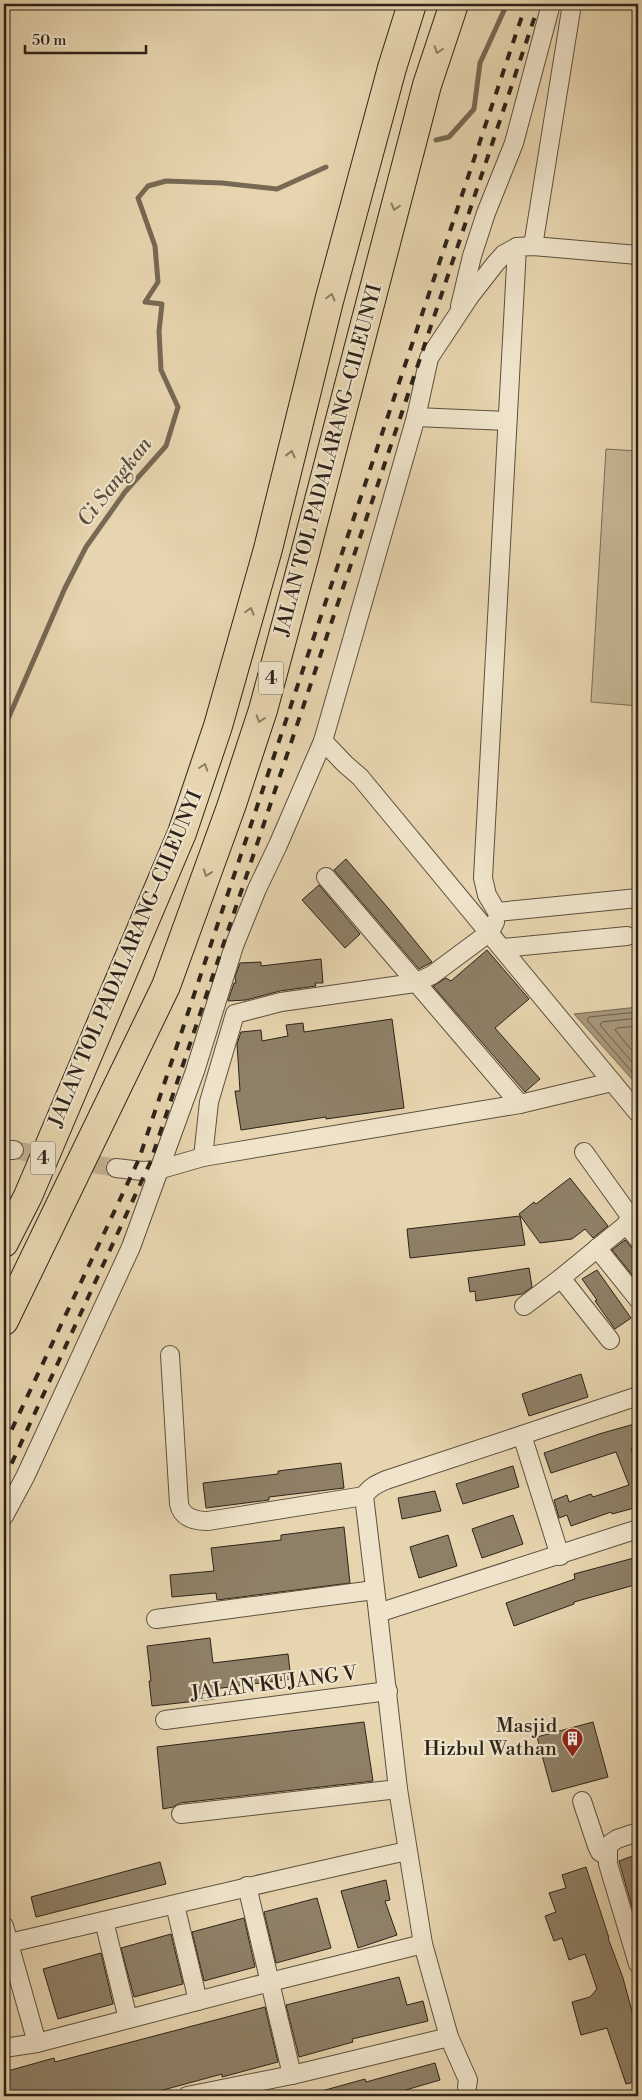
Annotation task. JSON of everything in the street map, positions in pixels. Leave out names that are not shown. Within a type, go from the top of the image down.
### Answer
[{"type":"highway","name":"JALAN TOL PADALARANG–CILEUNYI","points":[[4,1243],[28,1196],[80,1071],[130,960],[182,833],[218,726],[268,549],[329,301],[392,68],[412,4]]},
{"type":"highway","name":"JALAN TOL PADALARANG–CILEUNYI","points":[[4,1321],[166,986],[231,807],[263,710],[306,554],[427,84],[454,4]]},
{"type":"highway","points":[[4,1204],[80,1071]]},
{"type":"street","points":[[458,314],[472,256],[489,205],[514,143],[551,4]]},
{"type":"street","points":[[203,1157],[209,1102],[235,1014],[281,1002],[415,983],[432,975],[490,932],[495,922],[497,912],[488,895],[483,878],[507,421],[525,247],[572,4]]},
{"type":"street","points":[[4,1516],[25,1477],[131,1248],[195,1071],[256,889],[278,845],[323,741],[416,417],[429,358],[494,264],[504,254],[525,247],[638,255]]},
{"type":"street","points":[[416,417],[507,421]]},
{"type":"street","points":[[323,741],[360,777],[638,1113]]},
{"type":"street","points":[[326,877],[520,1104]]},
{"type":"street","points":[[497,912],[638,898]]},
{"type":"street","points":[[503,948],[627,936]]},
{"type":"street","points":[[116,1168],[142,1171],[158,1170],[203,1157],[520,1104],[612,1082]]},
{"type":"street","points":[[584,1152],[632,1219],[638,1239]]},
{"type":"street","points":[[524,1306],[632,1219]]},
{"type":"street","points":[[597,1248],[638,1299]]},
{"type":"street","points":[[561,1278],[610,1340]]},
{"type":"street","points":[[170,1355],[179,1504],[186,1516],[196,1521],[364,1496],[372,1486],[386,1480],[638,1396]]},
{"type":"street","points":[[522,1434],[560,1556]]},
{"type":"street","points":[[364,1496],[398,1789],[423,1944],[449,2037],[468,2080],[467,2087]]},
{"type":"street","points":[[378,1613],[560,1556],[638,1529]]},
{"type":"street","points":[[156,1619],[374,1590]]},
{"type":"street","name":"JALAN KUJANG V","points":[[165,1720],[388,1691]]},
{"type":"street","points":[[181,1814],[398,1789]]},
{"type":"street","points":[[582,1801],[597,1846],[600,1852],[607,1856]]},
{"type":"street","points":[[638,1832],[610,1843],[607,1856],[638,1964]]},
{"type":"street","points":[[9,1943],[175,1905],[247,1886],[407,1851]]},
{"type":"street","points":[[247,1886],[292,2075]]},
{"type":"street","points":[[175,1905],[198,2001]]},
{"type":"street","points":[[104,1921],[128,2019]]},
{"type":"street","points":[[4,1926],[36,2043]]},
{"type":"street","points":[[4,2048],[36,2043],[423,1944]]},
{"type":"street","points":[[187,2096],[292,2075],[449,2037]]},
{"type":"shaded area","points":[[606,449],[638,451],[638,706],[591,702]]},
{"type":"water","points":[[638,1007],[638,1086],[574,1014]]},
{"type":"building","points":[[346,859],[432,962],[419,969],[334,870]]},
{"type":"building","points":[[319,885],[360,934],[345,948],[302,900]]},
{"type":"building","points":[[487,950],[529,999],[495,1028],[540,1079],[525,1092],[433,986],[446,978],[451,981]]},
{"type":"building","points":[[321,959],[323,983],[315,983],[316,986],[280,991],[246,1000],[228,1001],[234,983],[236,983],[235,977],[240,963],[261,962],[261,966]]},
{"type":"building","points":[[392,1019],[404,1108],[326,1119],[326,1117],[241,1130],[235,1091],[240,1091],[237,1044],[241,1032],[261,1030],[262,1041],[288,1036],[286,1025],[303,1023],[304,1032]]},
{"type":"building","points":[[570,1178],[608,1226],[593,1238],[585,1229],[572,1239],[540,1243],[519,1214],[534,1202],[536,1204]]},
{"type":"building","points":[[520,1216],[525,1245],[410,1258],[407,1229]]},
{"type":"building","points":[[625,1240],[638,1255],[638,1282],[612,1250]]},
{"type":"building","points":[[529,1268],[532,1287],[522,1294],[476,1301],[475,1291],[470,1292],[468,1278]]},
{"type":"building","points":[[597,1270],[631,1318],[615,1329],[582,1279]]},
{"type":"building","points":[[581,1374],[588,1397],[529,1416],[522,1394]]},
{"type":"building","points":[[638,1423],[638,1447],[631,1449],[638,1469],[638,1507],[612,1514],[611,1512],[571,1526],[567,1515],[559,1518],[554,1500],[567,1495],[569,1502],[591,1494],[593,1497],[629,1485],[616,1452],[551,1473],[544,1453]]},
{"type":"building","points":[[341,1463],[344,1488],[269,1497],[269,1500],[206,1508],[203,1483],[278,1474],[278,1471]]},
{"type":"building","points":[[513,1466],[519,1487],[463,1504],[456,1484]]},
{"type":"building","points":[[435,1491],[441,1511],[402,1519],[398,1498]]},
{"type":"building","points":[[513,1515],[523,1544],[482,1558],[472,1529]]},
{"type":"building","points":[[344,1527],[350,1583],[217,1600],[216,1593],[172,1597],[170,1575],[214,1571],[211,1548],[281,1540],[281,1535]]},
{"type":"building","points":[[448,1535],[457,1566],[419,1578],[410,1547]]},
{"type":"building","points":[[634,1558],[638,1572],[638,1584],[574,1602],[574,1604],[514,1626],[506,1603],[575,1579],[574,1574]]},
{"type":"building","points":[[210,1638],[213,1663],[288,1654],[291,1679],[214,1689],[215,1699],[152,1706],[147,1646]]},
{"type":"building","points":[[364,1722],[373,1781],[180,1803],[163,1809],[157,1747]]},
{"type":"building","name":"Masjid Hizbul Wathan","points":[[593,1722],[608,1777],[552,1792],[537,1737]]},
{"type":"building","points":[[638,1854],[638,1928],[619,1861]]},
{"type":"building","points":[[160,1862],[166,1884],[36,1917],[31,1897]]},
{"type":"building","points":[[586,1867],[608,1938],[623,1978],[634,2019],[638,2018],[638,2081],[626,2084],[607,2028],[581,2035],[572,2002],[590,1997],[597,1989],[585,1954],[569,1960],[562,1938],[554,1941],[545,1916],[556,1912],[549,1893],[566,1888],[562,1875]]},
{"type":"building","points":[[386,1880],[390,1900],[385,1901],[397,1935],[358,1948],[341,1891]]},
{"type":"building","points":[[317,1898],[331,1948],[276,1963],[264,1912]]},
{"type":"building","points":[[244,1918],[255,1967],[204,1981],[192,1932]]},
{"type":"building","points":[[171,1934],[183,1984],[134,1997],[121,1948]]},
{"type":"building","points":[[101,1953],[113,2004],[58,2019],[43,1969]]},
{"type":"building","points":[[399,1977],[407,2005],[423,2001],[428,2021],[352,2039],[353,2042],[299,2057],[286,2005]]},
{"type":"building","points":[[265,2007],[278,2062],[222,2077],[222,2074],[141,2096],[8,2096],[7,2093],[4,2094],[4,2072],[54,2058],[55,2062]]},
{"type":"building","points":[[435,2063],[440,2080],[385,2096],[319,2096],[318,2092],[365,2079],[366,2082]]},
{"type":"waterway","name":"Ci Sangkan","points":[[436,140],[449,137],[474,109],[480,63],[507,4]]},
{"type":"waterway","name":"Ci Sangkan","points":[[4,724],[8,719],[65,588],[86,547],[125,492],[166,446],[178,407],[161,370],[159,331],[162,304],[145,302],[158,282],[155,246],[138,198],[148,186],[166,181],[222,183],[277,189],[326,167]]},
{"type":"tunnel","points":[[14,1150],[116,1168]]},
{"type":"railway","points":[[4,1446],[139,1159],[526,4]]},
{"type":"railway","points":[[4,1480],[150,1163],[539,4]]},
{"type":"place","name":"Masjid Hizbul Wathan","points":[[573,1757]]}]
